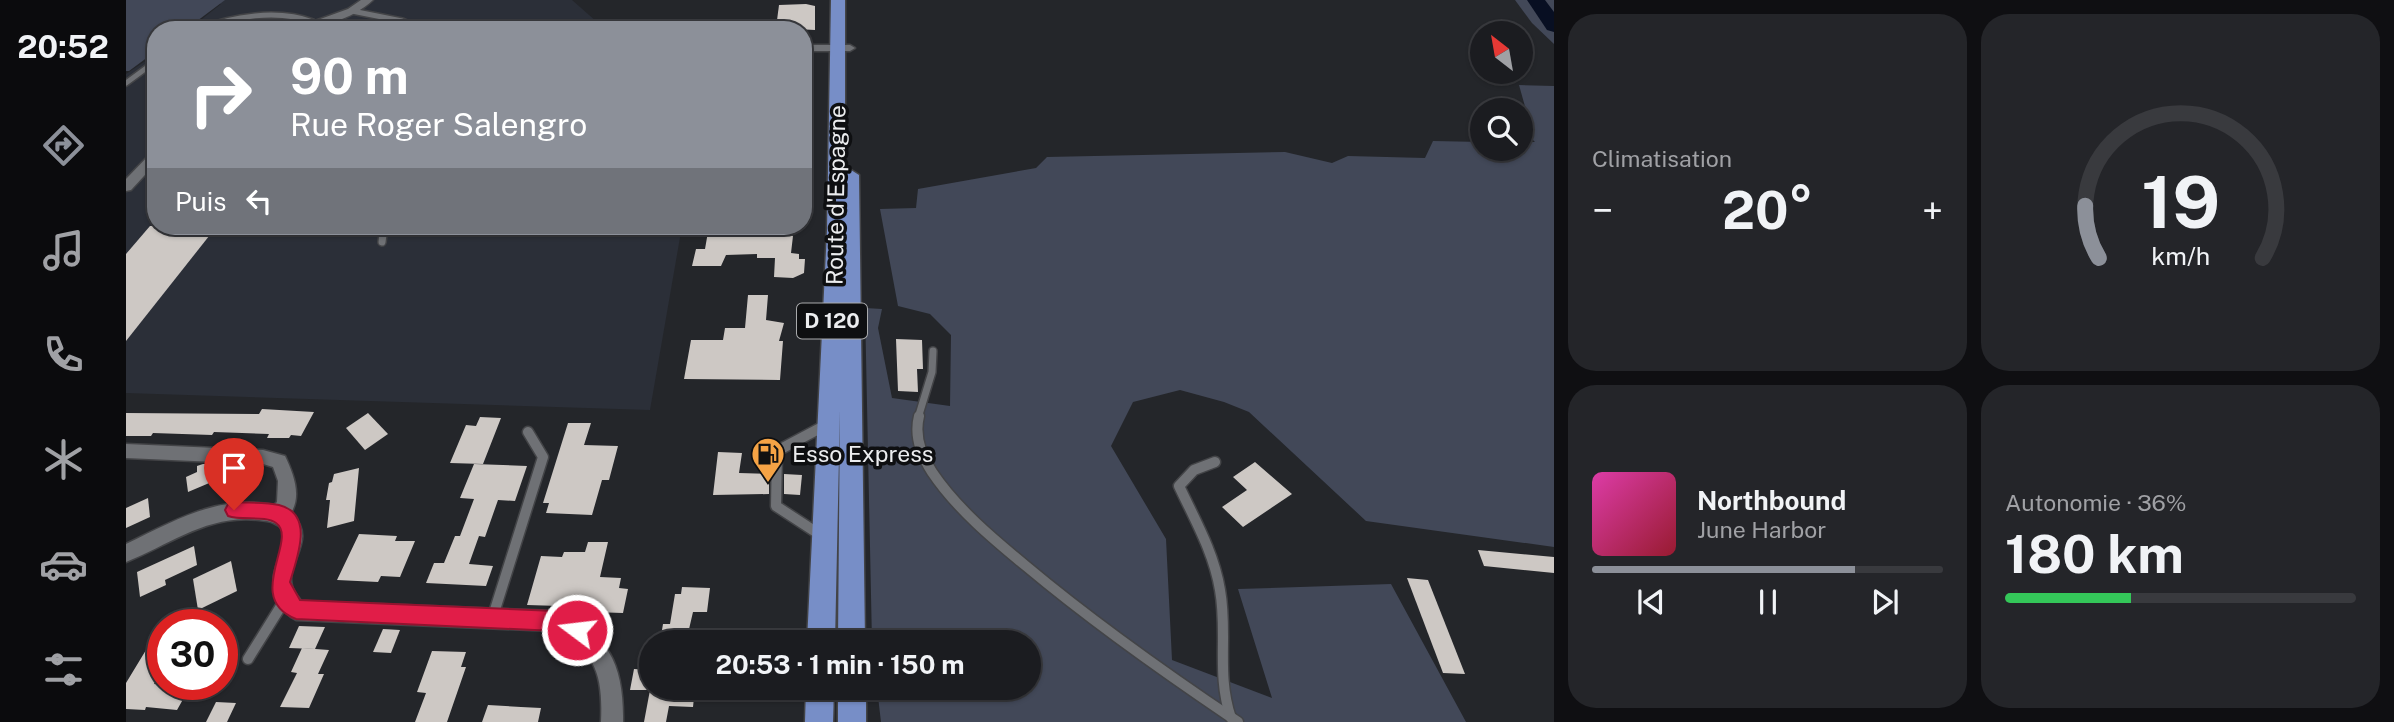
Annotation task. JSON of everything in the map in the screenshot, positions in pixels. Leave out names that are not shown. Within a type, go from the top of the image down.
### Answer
[{"type":"main road","name":"Route d'Espagne","points":[[838,0],[844,48],[852,630]]},
{"type":"main road","name":"Route d'Espagne","points":[[821,630],[848,0]]},
{"type":"main road","points":[[818,722],[819,700]]},
{"type":"main road","points":[[852,700],[852,722]]},
{"type":"street","points":[[317,21],[352,11],[368,0]]},
{"type":"street","points":[[812,48],[844,48]]},
{"type":"street","points":[[126,187],[147,165]]},
{"type":"street","points":[[126,451],[263,457],[279,461],[287,481],[285,506],[278,513]]},
{"type":"street","points":[[126,553],[209,516],[234,510],[278,513],[289,523],[293,536],[280,582],[286,598],[296,610],[555,621],[577,630],[594,644],[605,664],[613,688],[612,722]]},
{"type":"lane","points":[[352,11],[366,16],[404,21]]},
{"type":"lane","points":[[221,21],[251,17],[308,21]]},
{"type":"lane","points":[[126,83],[147,68]]},
{"type":"lane","points":[[382,242],[383,235]]},
{"type":"lane","points":[[933,351],[932,372],[916,425],[917,441],[924,459],[965,512],[1061,594],[1235,720]]},
{"type":"lane","points":[[825,538],[776,506],[777,451],[829,424]]},
{"type":"lane","points":[[492,619],[543,457],[528,432]]},
{"type":"lane","points":[[1215,462],[1206,464],[1182,479],[1179,486],[1180,493],[1199,525],[1218,583],[1223,694],[1235,720]]},
{"type":"lane","points":[[248,659],[286,598]]},
{"type":"shaded area","points":[[126,0],[225,0],[197,21],[147,21],[147,58],[126,71]]},
{"type":"shaded area","points":[[572,0],[596,21],[199,21],[221,4],[126,2]]},
{"type":"shaded area","points":[[1515,0],[1554,0],[1554,44],[1533,21]]},
{"type":"shaded area","points":[[147,60],[147,235],[680,235],[650,410],[126,393],[126,74]]},
{"type":"shaded area","points":[[1519,85],[1554,86],[1554,547],[1366,521],[1249,412],[1180,390],[1133,402],[1111,446],[1166,539],[1172,660],[1272,698],[1238,589],[1391,584],[1466,722],[881,722],[878,700],[1041,700],[1041,630],[872,630],[865,308],[882,309],[878,328],[892,398],[950,406],[951,335],[930,314],[898,306],[880,209],[916,208],[918,189],[1036,168],[1047,157],[1285,152],[1332,163],[1348,156],[1425,158],[1433,141],[1470,142],[1470,161],[1533,161],[1533,98],[1523,98]]},
{"type":"building","points":[[779,5],[815,6],[815,30],[812,30],[812,21],[777,21]]},
{"type":"building","points":[[147,230],[147,235],[210,235],[126,341],[126,254]]},
{"type":"building","points":[[707,235],[791,235],[791,253],[799,254],[799,259],[805,259],[804,273],[793,278],[774,277],[775,258],[757,258],[757,254],[726,255],[721,266],[692,266],[696,249],[705,249]]},
{"type":"building","points":[[748,295],[768,295],[766,320],[784,323],[779,341],[783,341],[780,380],[684,379],[691,340],[723,340],[725,328],[745,328]]},
{"type":"building","points":[[896,339],[922,340],[923,369],[917,369],[918,392],[898,391]]},
{"type":"building","points":[[262,409],[314,412],[301,436],[291,435],[289,438],[267,438],[269,434],[214,432],[212,435],[153,433],[151,436],[126,436],[126,413],[259,414]]},
{"type":"building","points":[[368,413],[388,434],[365,450],[346,428]]},
{"type":"building","points":[[480,417],[501,418],[483,464],[450,463],[466,425],[476,426]]},
{"type":"building","points":[[568,423],[591,423],[584,445],[618,446],[609,480],[602,480],[592,515],[546,513],[549,503],[543,503]]},
{"type":"building","points":[[718,452],[742,453],[739,473],[769,474],[769,494],[713,495]]},
{"type":"building","points":[[1255,462],[1292,494],[1243,527],[1222,507],[1247,490],[1233,477]]},
{"type":"building","points":[[211,464],[214,481],[188,492],[186,477],[197,472],[197,466]]},
{"type":"building","points":[[474,464],[527,466],[515,501],[498,500],[485,537],[479,536],[469,564],[493,566],[486,586],[426,583],[434,563],[444,563],[455,536],[460,536],[474,499],[460,498]]},
{"type":"building","points":[[359,468],[354,521],[327,528],[330,500],[326,500],[329,483],[332,482],[334,474]]},
{"type":"building","points":[[784,474],[802,475],[800,495],[784,494]]},
{"type":"building","points":[[148,498],[150,517],[126,528],[126,508]]},
{"type":"building","points":[[359,534],[397,536],[395,541],[415,541],[400,577],[381,576],[378,582],[337,580]]},
{"type":"building","points":[[588,542],[608,542],[600,577],[621,578],[619,588],[628,589],[623,613],[591,612],[592,607],[527,605],[541,556],[562,557],[564,552],[585,552]]},
{"type":"building","points":[[194,546],[197,565],[165,580],[166,585],[140,597],[137,572]]},
{"type":"building","points":[[1478,550],[1554,557],[1554,573],[1484,566]]},
{"type":"building","points":[[231,561],[237,591],[198,609],[193,579]]},
{"type":"building","points":[[1407,578],[1428,580],[1465,674],[1443,673]]},
{"type":"building","points":[[682,587],[710,588],[707,612],[693,612],[689,630],[662,630],[663,624],[670,624],[675,594],[681,594]]},
{"type":"building","points":[[299,626],[325,627],[315,649],[289,648]]},
{"type":"building","points":[[383,629],[400,630],[391,653],[373,652]]},
{"type":"building","points":[[302,648],[329,650],[318,674],[324,674],[309,708],[280,707],[297,673],[291,672]]},
{"type":"building","points":[[147,650],[147,700],[183,700],[177,710],[146,707],[145,710],[126,709],[126,683]]},
{"type":"building","points":[[432,651],[466,652],[461,667],[466,667],[447,722],[415,722],[426,693],[417,692]]},
{"type":"building","points":[[634,669],[639,669],[639,690],[630,690]]},
{"type":"building","points":[[648,700],[694,700],[693,707],[669,706],[666,722],[644,722]]},
{"type":"building","points":[[216,702],[236,703],[227,722],[206,722]]},
{"type":"building","points":[[488,705],[541,708],[538,722],[482,722]]},
{"type":"waterway","points":[[1536,0],[1554,26]]},
{"type":"place","name":"Esso Express","points":[[768,484]]},
{"type":"route","points":[[234,510],[278,513],[289,523],[293,536],[280,582],[286,598],[296,610],[555,621],[577,630]]}]
